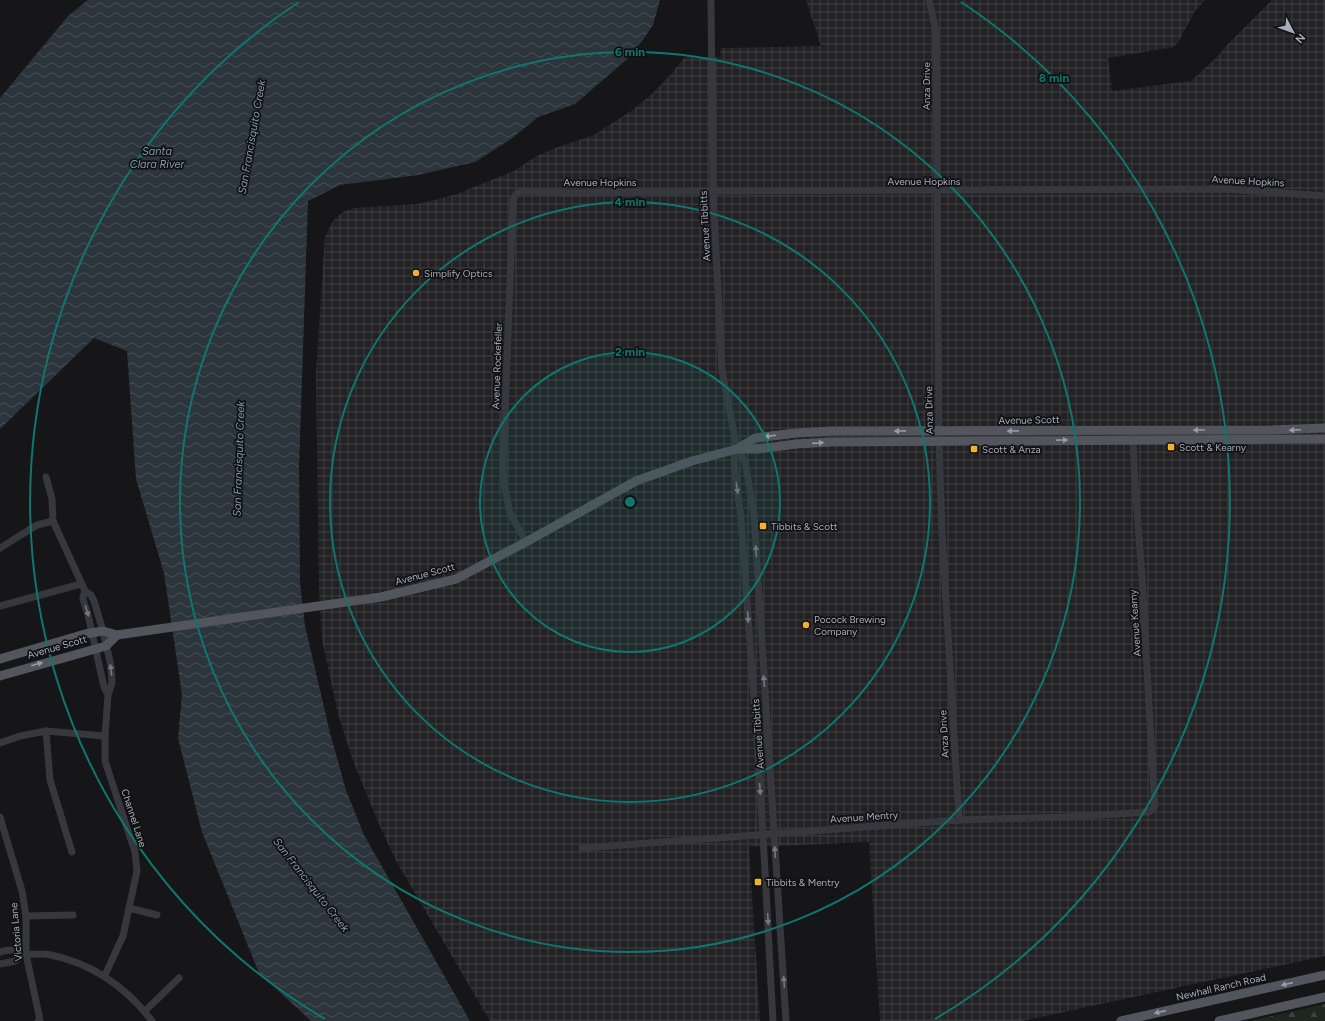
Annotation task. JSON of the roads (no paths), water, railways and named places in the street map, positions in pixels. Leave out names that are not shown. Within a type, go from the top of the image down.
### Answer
[{"type":"main road","name":"Avenue Scott","points":[[737,449],[755,438],[796,433],[831,431],[1280,430],[1325,428]]},
{"type":"main road","name":"Avenue Scott","points":[[0,660],[92,633],[104,631],[117,635],[381,597],[456,579],[634,482],[692,461],[737,449],[758,449],[796,444],[831,442],[1325,439]]},
{"type":"main road","points":[[106,646],[117,635]]},
{"type":"main road","name":"Avenue Scott","points":[[0,676],[106,646]]},
{"type":"main road","name":"Newhall Ranch Road","points":[[1121,1021],[1325,976]]},
{"type":"main road","points":[[1219,1021],[1325,997]]},
{"type":"street","name":"Avenue Tibbitts","points":[[711,0],[713,191],[722,371],[737,449],[745,461],[754,515],[786,1021]]},
{"type":"street","name":"Anza Drive","points":[[929,0],[936,31],[936,191],[939,442],[942,533],[960,820]]},
{"type":"street","name":"Avenue Hopkins","points":[[523,192],[584,193],[1226,189],[1325,196]]},
{"type":"street","name":"Avenue Rockefeller","points":[[523,192],[516,194],[513,200],[503,469],[504,484],[510,513],[526,542]]},
{"type":"street","name":"Avenue Kearny","points":[[1133,430],[1137,526],[1143,593],[1155,805],[1152,810],[1148,812]]},
{"type":"street","name":"Avenue Tibbitts","points":[[737,449],[734,463],[741,518],[763,835],[773,1021]]},
{"type":"street","points":[[0,548],[37,525],[53,521],[52,499],[46,477]]},
{"type":"street","name":"Channel Lane","points":[[53,521],[81,584],[85,591],[92,596],[104,631],[112,683],[108,694],[105,761],[135,852],[137,871],[123,936],[105,975]]},
{"type":"street","points":[[0,606],[81,584]]},
{"type":"street","points":[[85,591],[83,599],[96,648],[104,687],[108,694]]},
{"type":"street","points":[[0,743],[20,736],[46,732],[105,736]]},
{"type":"street","points":[[46,732],[50,780],[72,852]]},
{"type":"street","name":"Avenue Mentry","points":[[582,848],[960,820],[1067,817],[1148,812]]},
{"type":"street","name":"Victoria Lane","points":[[0,817],[22,891],[26,916],[24,954],[40,1020],[38,1021]]},
{"type":"street","points":[[129,908],[157,915]]},
{"type":"street","points":[[26,916],[73,915]]},
{"type":"street","points":[[0,952],[12,950],[24,954],[50,955],[71,960],[105,975],[131,997],[145,1011],[152,1021]]},
{"type":"street","points":[[0,964],[15,961],[24,954]]},
{"type":"street","points":[[145,1011],[179,978]]},
{"type":"water","name":"Santa Clara River","points":[[88,0],[660,0],[653,25],[643,40],[626,60],[575,104],[538,117],[511,139],[475,162],[418,175],[340,185],[308,201],[299,466],[300,583],[305,626],[330,733],[346,790],[364,835],[470,1021],[311,1021],[259,973],[202,832],[178,738],[182,695],[164,573],[136,479],[127,351],[94,338],[0,429],[0,98],[68,16]]},
{"type":"place","name":"Simplify Optics","points":[[416,273]]},
{"type":"place","name":"Scott & Kearny","points":[[1171,447]]},
{"type":"place","name":"Scott & Anza","points":[[974,449]]},
{"type":"place","name":"Tibbits & Scott","points":[[763,526]]},
{"type":"place","name":"Pocock Brewing Company","points":[[806,625]]},
{"type":"place","name":"Tibbits & Mentry","points":[[758,882]]},
{"type":"water label","name":"San Francisquito Creek","points":[[252,137]]},
{"type":"water label","name":"San Francisquito Creek","points":[[239,459]]},
{"type":"water label","name":"San Francisquito Creek","points":[[311,885]]}]
